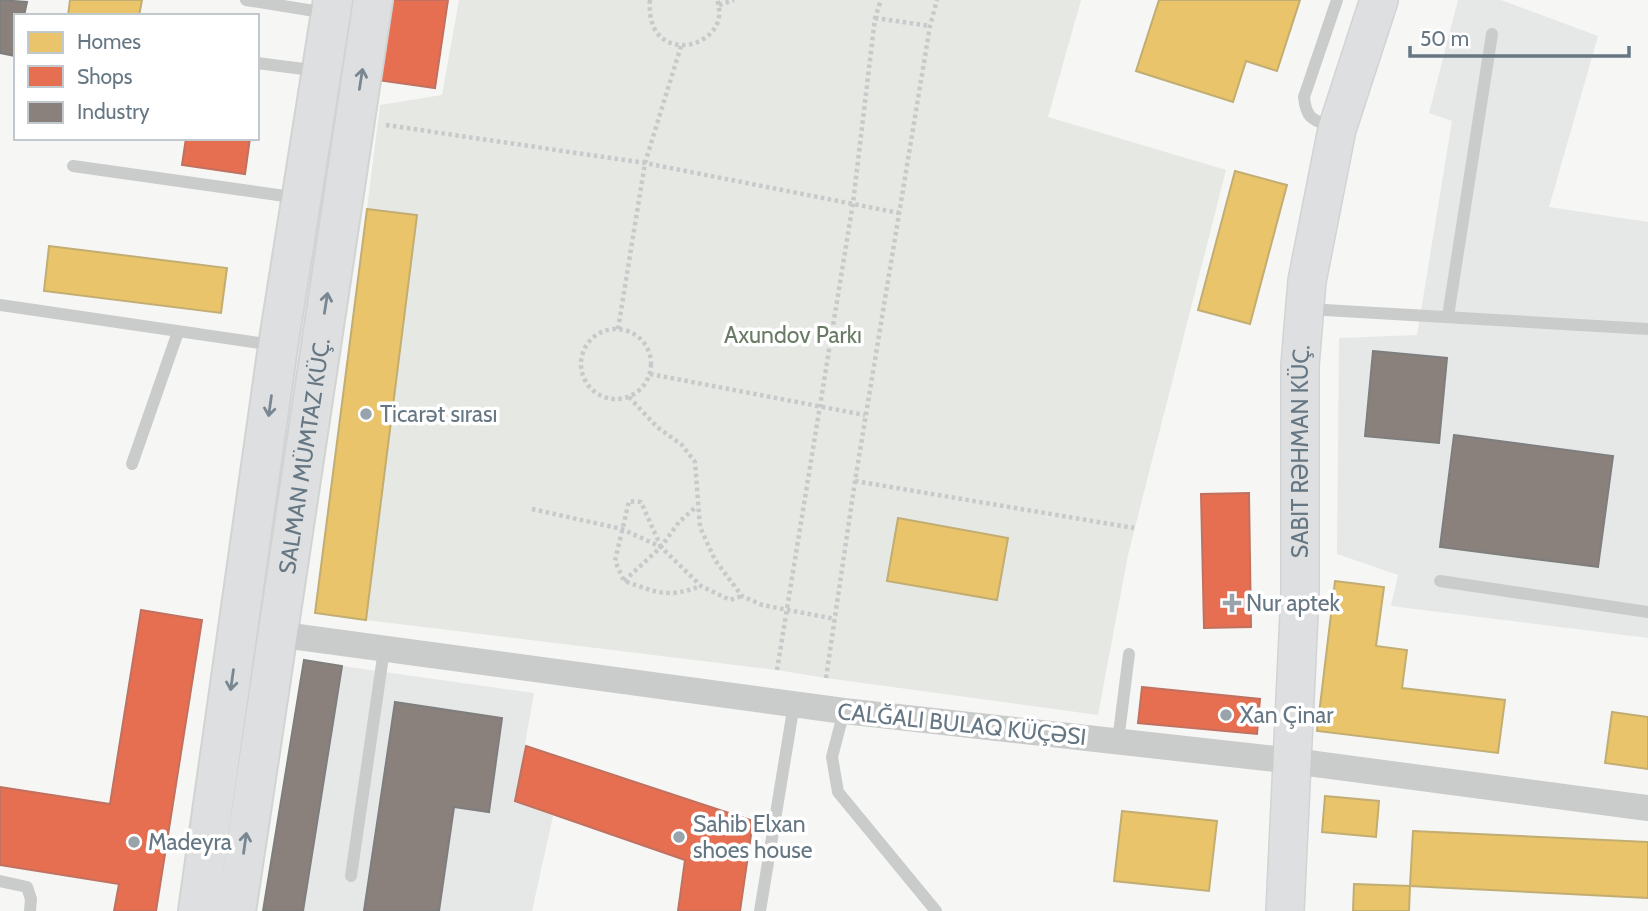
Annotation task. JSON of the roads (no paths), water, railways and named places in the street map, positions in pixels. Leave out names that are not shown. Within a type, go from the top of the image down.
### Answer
[{"type":"highway","name":"SALMAN MÜMTAZ KÜÇ.","points":[[236,911],[373,0]]},
{"type":"highway","points":[[198,911],[278,346],[332,7]]},
{"type":"highway","points":[[303,198],[341,204]]},
{"type":"highway","points":[[239,627],[276,634]]},
{"type":"main road","name":"SABIT RƏHMAN KÜÇ.","points":[[1285,911],[1300,593],[1300,365],[1304,309],[1318,219],[1337,129],[1379,0]]},
{"type":"street","points":[[276,634],[844,711],[1293,761],[1648,808]]},
{"type":"lane","points":[[246,0],[332,7]]},
{"type":"lane","points":[[1336,0],[1304,97],[1305,111],[1312,119],[1337,129]]},
{"type":"lane","points":[[1448,316],[1492,34]]},
{"type":"lane","points":[[259,63],[322,71]]},
{"type":"lane","points":[[73,166],[303,198]]},
{"type":"lane","points":[[0,305],[278,346]]},
{"type":"lane","points":[[1304,309],[1648,329]]},
{"type":"lane","points":[[132,464],[178,332]]},
{"type":"lane","points":[[1440,581],[1648,612]]},
{"type":"lane","points":[[351,876],[384,650]]},
{"type":"lane","points":[[1118,741],[1129,654]]},
{"type":"lane","points":[[760,911],[794,704]]},
{"type":"lane","points":[[844,711],[832,757],[838,792],[936,911]]},
{"type":"lane","points":[[0,881],[27,887],[32,899],[30,911]]},
{"type":"place","name":"Ticarət sırası","points":[[366,414]]},
{"type":"place","name":"Nur aptek","points":[[1232,603]]},
{"type":"place","name":"Xan Çinar","points":[[1226,715]]},
{"type":"place","name":"Sahib Elxan shoes house","points":[[679,837]]},
{"type":"place","name":"Madeyra","points":[[134,842]]},
{"type":"park label","name":"Axundov Parkı","points":[[793,335]]}]
